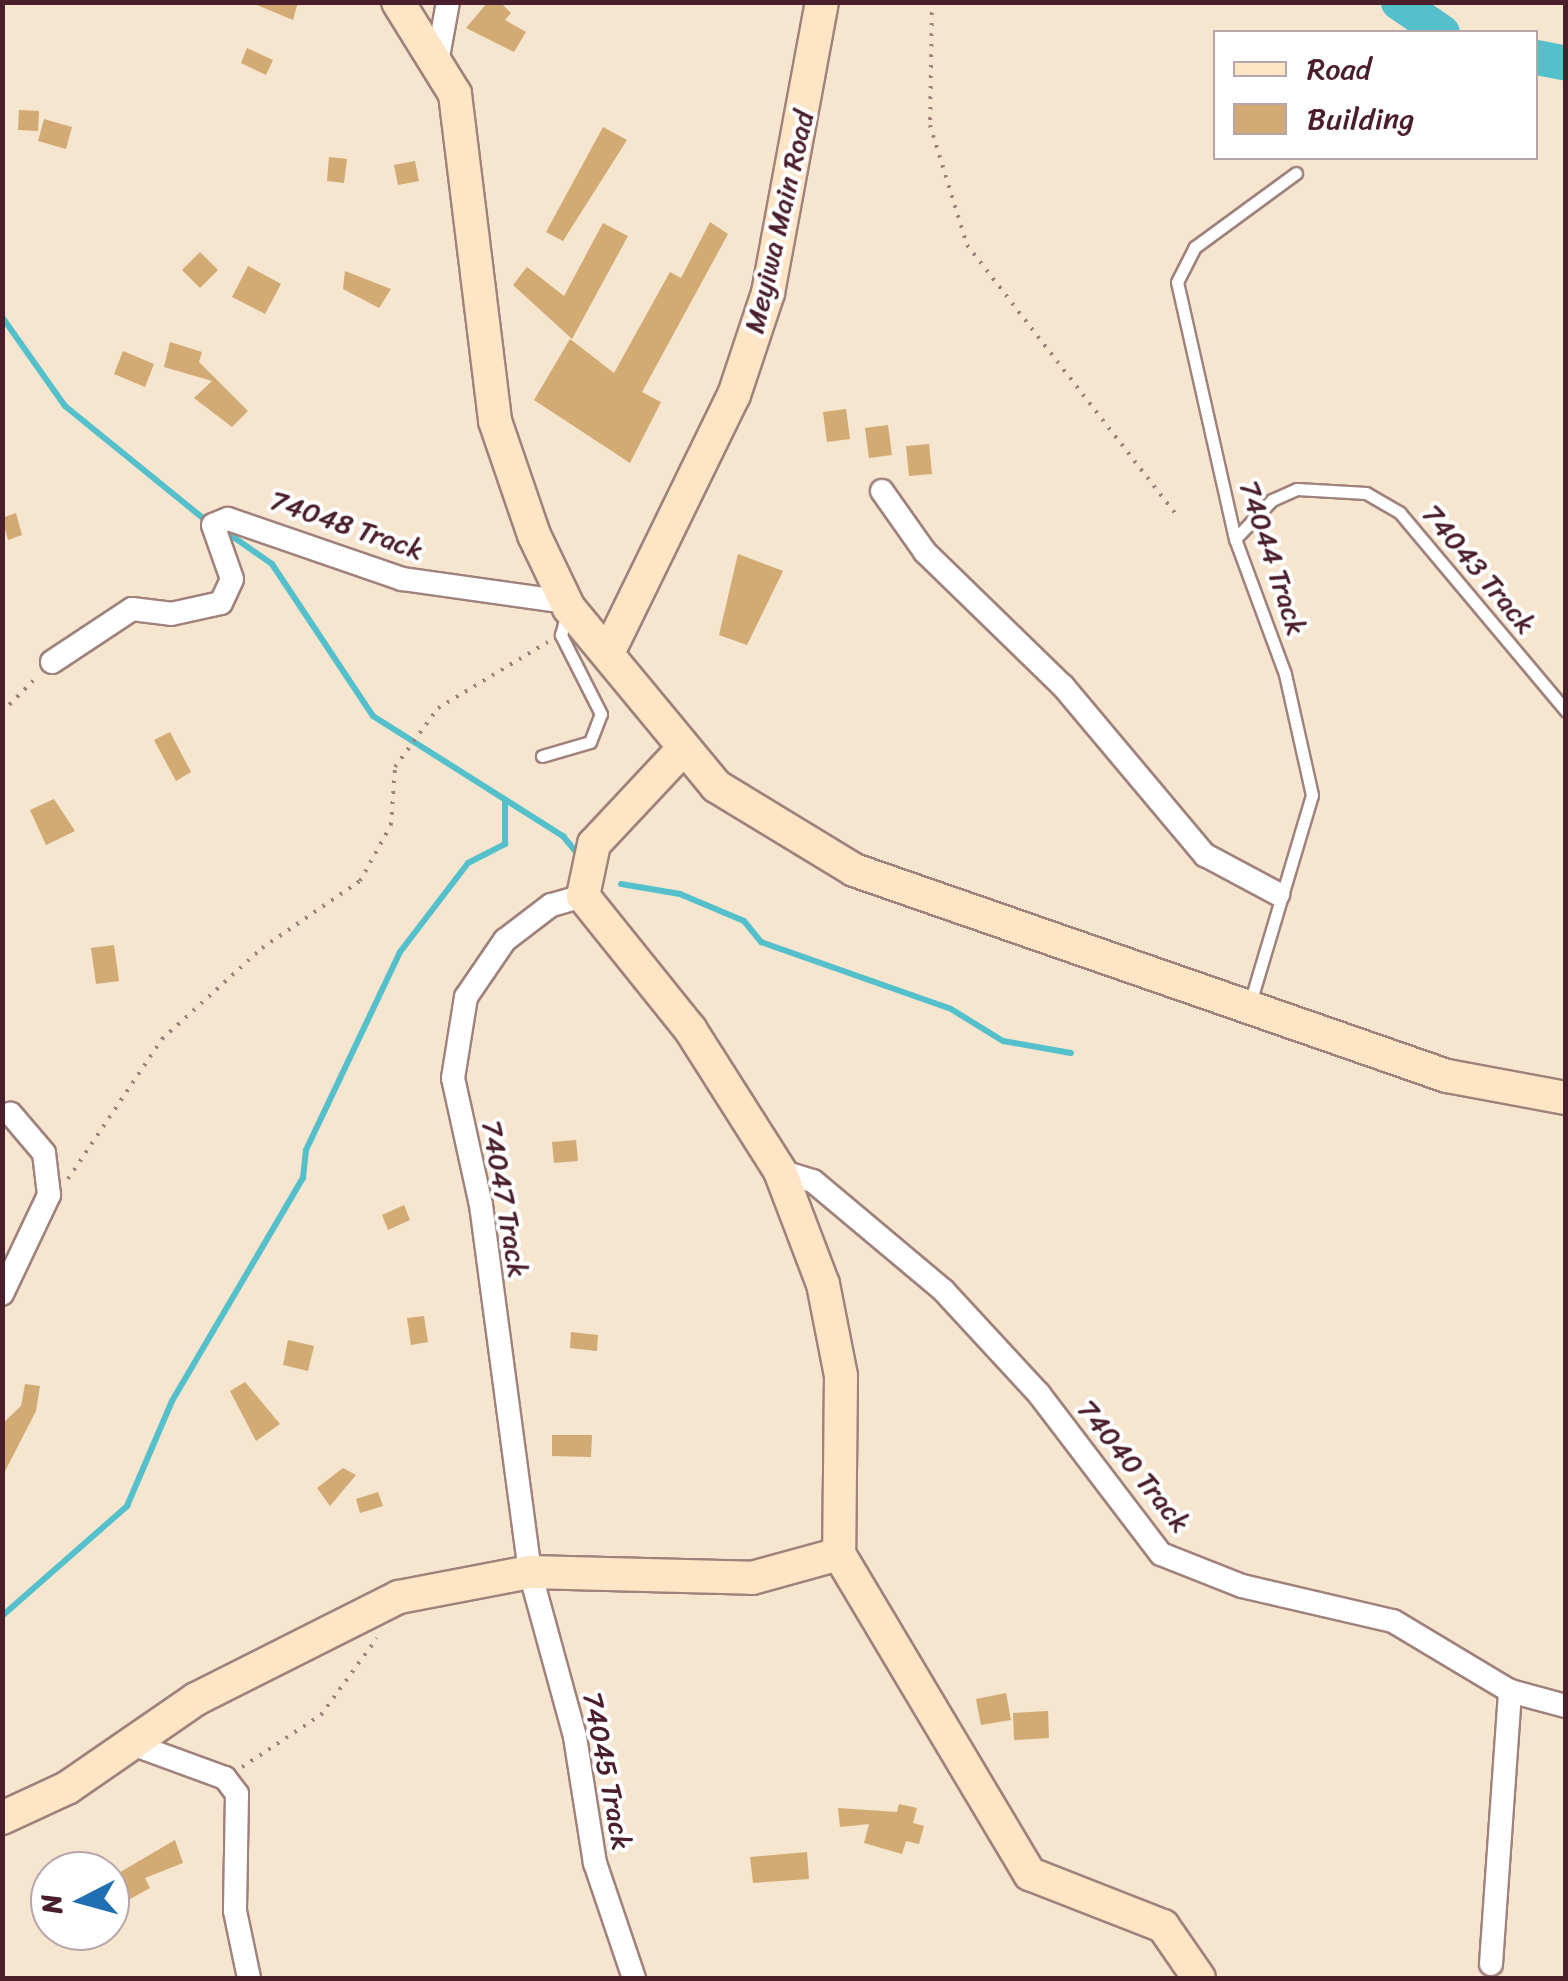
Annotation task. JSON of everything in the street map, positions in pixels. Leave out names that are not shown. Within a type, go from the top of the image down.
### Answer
[{"type":"street","points":[[398,2],[438,57],[467,148],[495,421],[566,615],[608,652],[683,749],[753,814],[854,870],[1446,1076],[1566,1098]]},
{"type":"street","points":[[438,57],[448,2]]},
{"type":"street","name":"Meyiwa Main Road","points":[[608,652],[734,395],[768,293],[822,2]]},
{"type":"street","points":[[882,490],[925,552],[1064,686],[1205,855],[1278,894]]},
{"type":"street","name":"74048 Track","points":[[52,662],[132,609],[221,604],[232,579],[212,526],[228,519],[418,583],[566,615]]},
{"type":"street","points":[[683,749],[594,844],[583,888],[690,1029],[780,1171],[823,1284],[841,1376],[839,1554],[1030,1874],[1163,1926],[1199,1978]]},
{"type":"street","name":"74047 Track","points":[[530,1572],[482,1205],[453,1078],[454,1039],[466,997],[505,940],[551,905],[583,888]]},
{"type":"street","points":[[2,1294],[49,1194],[44,1152],[10,1113]]},
{"type":"street","name":"74040 Track","points":[[780,1171],[812,1181],[944,1291],[1039,1394],[1161,1554],[1226,1581],[1392,1621],[1510,1691],[1566,1706]]},
{"type":"street","points":[[2,1818],[132,1744],[211,1690],[399,1597],[530,1572],[752,1578],[839,1554]]},
{"type":"street","name":"74045 Track","points":[[530,1572],[575,1737],[595,1863],[634,1978]]},
{"type":"street","points":[[1492,1964],[1510,1691]]},
{"type":"street","points":[[132,1744],[225,1778],[242,1810],[234,1911],[249,1978]]},
{"type":"lane","name":"74044 Track","points":[[1249,1006],[1278,894],[1309,816],[1308,756],[1234,539],[1177,282],[1195,247],[1296,173]]},
{"type":"lane","name":"74043 Track","points":[[1234,539],[1272,500],[1298,489],[1366,493],[1400,514],[1566,711]]},
{"type":"lane","points":[[542,756],[590,742],[601,714],[566,615]]},
{"type":"path","points":[[932,2],[930,126],[967,244],[1175,513]]},
{"type":"path","points":[[59,1192],[162,1040],[262,948],[360,881],[391,825],[394,767],[420,738],[438,708],[566,615]]},
{"type":"path","points":[[2,712],[52,662]]},
{"type":"path","points":[[225,1778],[320,1714],[365,1660],[399,1597]]},
{"type":"building","points":[[250,2],[298,2],[293,20]]},
{"type":"building","points":[[488,2],[500,2],[511,13],[505,20],[526,32],[514,52],[466,28]]},
{"type":"building","points":[[247,48],[273,60],[266,75],[241,63]]},
{"type":"building","points":[[19,110],[39,111],[38,131],[18,130]]},
{"type":"building","points":[[44,119],[72,127],[66,149],[38,141]]},
{"type":"building","points":[[603,127],[627,140],[563,241],[546,232]]},
{"type":"building","points":[[329,157],[347,159],[344,183],[327,181]]},
{"type":"building","points":[[415,161],[419,181],[398,185],[394,165]]},
{"type":"building","points":[[710,222],[728,234],[642,392],[661,402],[630,463],[534,400],[570,339],[614,373],[670,272],[681,278]]},
{"type":"building","points":[[603,223],[628,236],[572,339],[513,285],[527,267],[564,296]]},
{"type":"building","points":[[200,252],[218,270],[200,288],[182,270]]},
{"type":"building","points":[[248,266],[281,284],[265,314],[232,297]]},
{"type":"building","points":[[345,271],[391,289],[379,308],[343,289]]},
{"type":"building","points":[[170,342],[202,352],[199,362],[248,411],[232,427],[194,398],[212,381],[164,367]]},
{"type":"building","points":[[123,351],[154,364],[145,387],[114,374]]},
{"type":"building","points":[[846,409],[850,439],[827,442],[823,412]]},
{"type":"building","points":[[888,425],[892,455],[869,458],[865,428]]},
{"type":"building","points":[[929,444],[932,474],[909,476],[906,446]]},
{"type":"building","points":[[16,513],[22,535],[8,540],[2,518]]},
{"type":"building","points":[[738,554],[783,571],[747,645],[719,635]]},
{"type":"building","points":[[170,732],[191,772],[176,781],[154,740]]},
{"type":"building","points":[[54,799],[75,831],[46,845],[30,810]]},
{"type":"building","points":[[114,945],[119,981],[96,984],[91,948]]},
{"type":"building","points":[[576,1140],[578,1161],[554,1163],[552,1142]]},
{"type":"building","points":[[404,1205],[410,1220],[388,1230],[382,1215]]},
{"type":"building","points":[[424,1316],[428,1342],[411,1345],[407,1318]]},
{"type":"building","points":[[571,1332],[598,1335],[597,1351],[570,1348]]},
{"type":"building","points":[[288,1340],[314,1346],[308,1371],[283,1365]]},
{"type":"building","points":[[245,1382],[280,1424],[256,1441],[230,1391]]},
{"type":"building","points":[[25,1384],[40,1386],[36,1411],[2,1477],[2,1424],[21,1406]]},
{"type":"building","points":[[552,1435],[592,1435],[591,1457],[552,1456]]},
{"type":"building","points":[[343,1468],[356,1475],[330,1506],[317,1488]]},
{"type":"building","points":[[378,1492],[383,1506],[360,1513],[356,1499]]},
{"type":"building","points":[[1006,1693],[1011,1720],[981,1725],[976,1699]]},
{"type":"building","points":[[1048,1711],[1049,1738],[1014,1740],[1013,1713]]},
{"type":"building","points":[[899,1804],[917,1808],[913,1823],[924,1826],[919,1844],[906,1841],[902,1854],[864,1843],[869,1824],[840,1827],[838,1808],[897,1812]]},
{"type":"building","points":[[175,1840],[183,1863],[145,1878],[150,1888],[130,1899],[130,1866]]},
{"type":"building","points":[[807,1852],[809,1879],[753,1883],[750,1857]]},
{"type":"waterway","points":[[1398,2],[1439,30]]},
{"type":"waterway","points":[[1538,57],[1566,63]]},
{"type":"waterway","points":[[2,317],[65,406],[210,524]]},
{"type":"waterway","points":[[222,529],[272,564],[373,716],[563,836],[579,856]]},
{"type":"waterway","points":[[2,1616],[127,1506],[172,1401],[303,1178],[306,1150],[400,952],[468,863],[505,844],[505,801]]},
{"type":"waterway","points":[[621,884],[680,894],[744,921],[761,942],[951,1009],[1003,1041],[1071,1053]]}]
